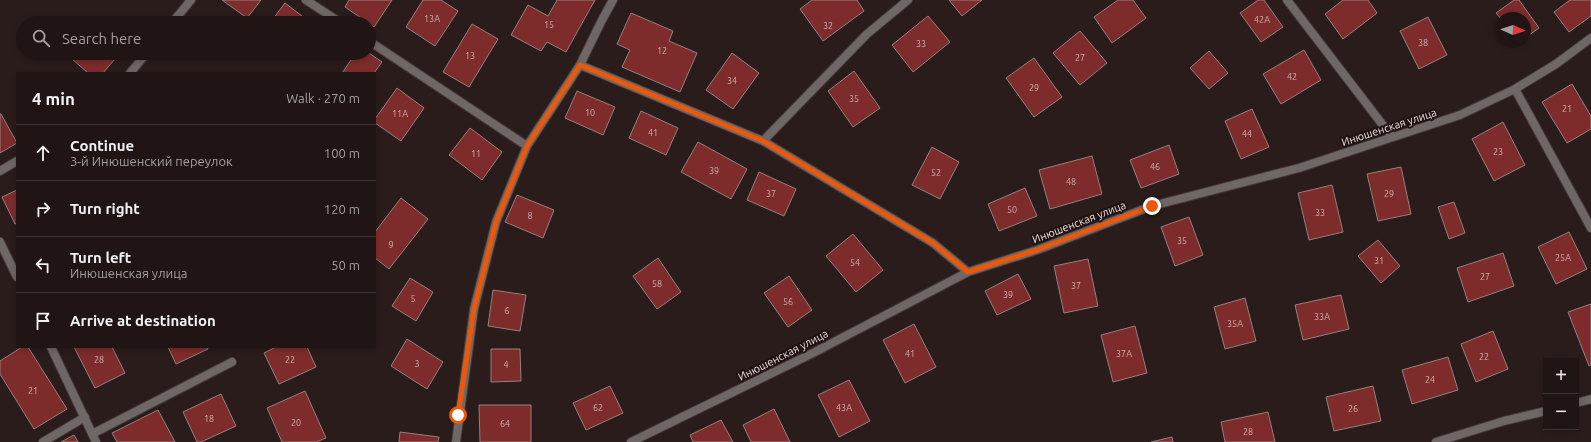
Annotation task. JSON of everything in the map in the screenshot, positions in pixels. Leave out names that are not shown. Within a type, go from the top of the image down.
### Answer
[{"type":"street","points":[[178,16],[191,0]]},
{"type":"street","points":[[306,0],[330,16]]},
{"type":"street","points":[[456,442],[474,309],[496,222],[527,146],[580,65],[613,0]]},
{"type":"street","points":[[763,141],[867,34],[908,0]]},
{"type":"street","points":[[1287,0],[1392,138]]},
{"type":"street","name":"Инюшенская улица","points":[[631,442],[813,352],[968,272],[1037,250],[1152,206],[1299,168],[1460,115],[1514,89],[1556,64],[1591,38]]},
{"type":"street","points":[[376,46],[527,146]]},
{"type":"street","points":[[131,72],[141,60]]},
{"type":"street","points":[[580,65],[763,141],[933,243],[968,272]]},
{"type":"street","points":[[1514,89],[1591,228]]},
{"type":"street","points":[[0,171],[16,162]]},
{"type":"street","points":[[0,242],[16,276]]},
{"type":"street","points":[[51,348],[94,438],[232,362]]},
{"type":"street","points":[[1579,402],[1591,399]]},
{"type":"street","points":[[1436,442],[1504,421],[1543,412]]},
{"type":"street","points":[[43,442],[84,417]]},
{"type":"building","points":[[222,0],[261,0],[249,16],[244,16]]},
{"type":"building","points":[[349,0],[392,0],[376,24],[376,16],[358,16],[345,7]]},
{"type":"building","points":[[423,0],[441,0],[458,11],[435,46],[406,27]]},
{"type":"building","points":[[557,0],[595,0],[566,52],[547,42],[541,51],[511,35],[528,5],[548,16]]},
{"type":"building","points":[[812,0],[857,0],[864,11],[823,41],[800,9]]},
{"type":"building","points":[[949,0],[982,0],[962,16]]},
{"type":"building","points":[[1118,0],[1133,0],[1146,18],[1112,43],[1094,17]]},
{"type":"building","points":[[1258,0],[1264,0],[1283,27],[1261,42],[1240,13]]},
{"type":"building","points":[[1343,0],[1368,0],[1377,13],[1343,39],[1325,14]]},
{"type":"building","points":[[1514,0],[1519,0],[1528,12],[1497,12]]},
{"type":"building","points":[[1570,0],[1591,0],[1591,16],[1569,32],[1554,12]]},
{"type":"building","points":[[285,3],[302,16],[275,16]]},
{"type":"building","points":[[631,13],[673,31],[669,41],[697,53],[680,92],[622,67],[630,50],[617,44]]},
{"type":"building","points":[[928,16],[950,42],[913,72],[892,45]]},
{"type":"building","points":[[1428,17],[1447,55],[1419,69],[1400,31]]},
{"type":"building","points":[[1531,17],[1539,28],[1531,34]]},
{"type":"building","points":[[472,24],[498,39],[469,87],[443,72]]},
{"type":"building","points":[[1080,31],[1107,63],[1080,85],[1053,53]]},
{"type":"building","points":[[1304,50],[1321,80],[1281,104],[1263,74]]},
{"type":"building","points":[[1209,51],[1228,73],[1209,89],[1190,68]]},
{"type":"building","points":[[732,53],[759,73],[733,109],[706,90]]},
{"type":"building","points":[[376,58],[382,62],[375,72],[343,72],[351,60],[376,60]]},
{"type":"building","points":[[1034,58],[1062,97],[1034,117],[1006,78]]},
{"type":"building","points":[[73,60],[114,60],[104,72],[87,72]]},
{"type":"building","points":[[854,71],[880,108],[853,127],[828,91]]},
{"type":"building","points":[[1572,84],[1591,116],[1591,129],[1567,143],[1542,102]]},
{"type":"building","points":[[397,88],[424,108],[401,141],[376,124],[376,118]]},
{"type":"building","points":[[577,91],[615,107],[603,135],[565,118]]},
{"type":"building","points":[[1252,109],[1269,147],[1241,159],[1225,121]]},
{"type":"building","points":[[641,111],[678,128],[666,155],[629,138]]},
{"type":"building","points":[[0,114],[1,114],[16,144],[0,153]]},
{"type":"building","points":[[1503,122],[1525,165],[1494,181],[1472,139]]},
{"type":"building","points":[[470,128],[502,152],[482,180],[449,155]]},
{"type":"building","points":[[698,142],[747,169],[731,199],[681,172]]},
{"type":"building","points":[[1169,145],[1179,174],[1141,188],[1130,160]]},
{"type":"building","points":[[932,147],[959,162],[940,199],[912,185]]},
{"type":"building","points":[[1092,156],[1102,194],[1050,209],[1039,170]]},
{"type":"building","points":[[1401,167],[1411,214],[1378,221],[1367,174]]},
{"type":"building","points":[[759,172],[796,189],[784,216],[747,200]]},
{"type":"building","points":[[1332,185],[1343,232],[1309,240],[1298,193]]},
{"type":"building","points":[[1025,188],[1037,216],[999,231],[988,204]]},
{"type":"building","points":[[16,190],[16,224],[15,224],[2,197]]},
{"type":"building","points":[[517,195],[554,210],[543,238],[505,222]]},
{"type":"building","points":[[401,198],[428,219],[389,269],[376,259],[376,231]]},
{"type":"building","points":[[1454,202],[1465,233],[1449,239],[1438,207]]},
{"type":"building","points":[[1189,217],[1203,255],[1175,266],[1161,227]]},
{"type":"building","points":[[1569,232],[1587,269],[1556,284],[1538,247]]},
{"type":"building","points":[[853,234],[883,270],[856,292],[826,256]]},
{"type":"building","points":[[1378,240],[1400,266],[1381,283],[1358,256]]},
{"type":"building","points":[[1503,253],[1514,286],[1468,302],[1457,268]]},
{"type":"building","points":[[658,258],[681,292],[657,309],[633,276]]},
{"type":"building","points":[[1088,259],[1098,306],[1064,313],[1054,266]]},
{"type":"building","points":[[1018,274],[1031,299],[997,315],[985,291]]},
{"type":"building","points":[[789,276],[812,310],[788,327],[764,293]]},
{"type":"building","points":[[410,278],[433,292],[416,321],[392,306]]},
{"type":"building","points":[[493,290],[526,295],[520,331],[488,326]]},
{"type":"building","points":[[1341,295],[1349,329],[1303,340],[1295,305]]},
{"type":"building","points":[[1245,298],[1256,341],[1225,349],[1214,307]]},
{"type":"building","points":[[1591,304],[1591,365],[1589,366],[1568,312]]},
{"type":"building","points":[[914,324],[936,367],[905,383],[883,340]]},
{"type":"building","points":[[1135,326],[1147,373],[1113,382],[1101,335]]},
{"type":"building","points":[[1493,331],[1508,369],[1476,382],[1461,344]]},
{"type":"building","points":[[407,339],[443,362],[427,389],[391,366]]},
{"type":"building","points":[[20,348],[29,348],[67,409],[34,429],[0,374],[0,361]]},
{"type":"building","points":[[75,348],[112,348],[125,373],[95,388]]},
{"type":"building","points":[[168,348],[208,349],[176,364]]},
{"type":"building","points":[[274,348],[307,348],[316,367],[279,384],[264,353]]},
{"type":"building","points":[[491,349],[520,349],[521,381],[491,382]]},
{"type":"building","points":[[1448,357],[1458,390],[1412,404],[1402,370]]},
{"type":"building","points":[[849,380],[870,421],[839,437],[818,395]]},
{"type":"building","points":[[610,386],[623,413],[586,430],[573,403]]},
{"type":"building","points":[[1373,386],[1381,421],[1334,431],[1326,397]]},
{"type":"building","points":[[305,391],[326,438],[316,442],[282,442],[267,408]]},
{"type":"building","points":[[221,394],[236,426],[201,442],[197,442],[183,412]]},
{"type":"building","points":[[479,405],[531,405],[531,442],[480,442]]},
{"type":"building","points":[[774,409],[790,442],[751,442],[743,425]]},
{"type":"building","points":[[158,410],[175,442],[117,442],[112,433]]},
{"type":"building","points":[[1268,412],[1275,442],[1225,442],[1221,422]]},
{"type":"building","points":[[721,420],[733,442],[693,442],[690,435]]},
{"type":"building","points":[[400,432],[439,437],[438,442],[399,442]]},
{"type":"building","points":[[74,435],[78,442],[61,442]]},
{"type":"building","points":[[1172,437],[1173,442],[1151,442]]},
{"type":"route","points":[[458,415],[474,309],[496,222],[527,146],[580,65],[763,141],[933,243],[968,272],[1037,250],[1152,206]]}]
